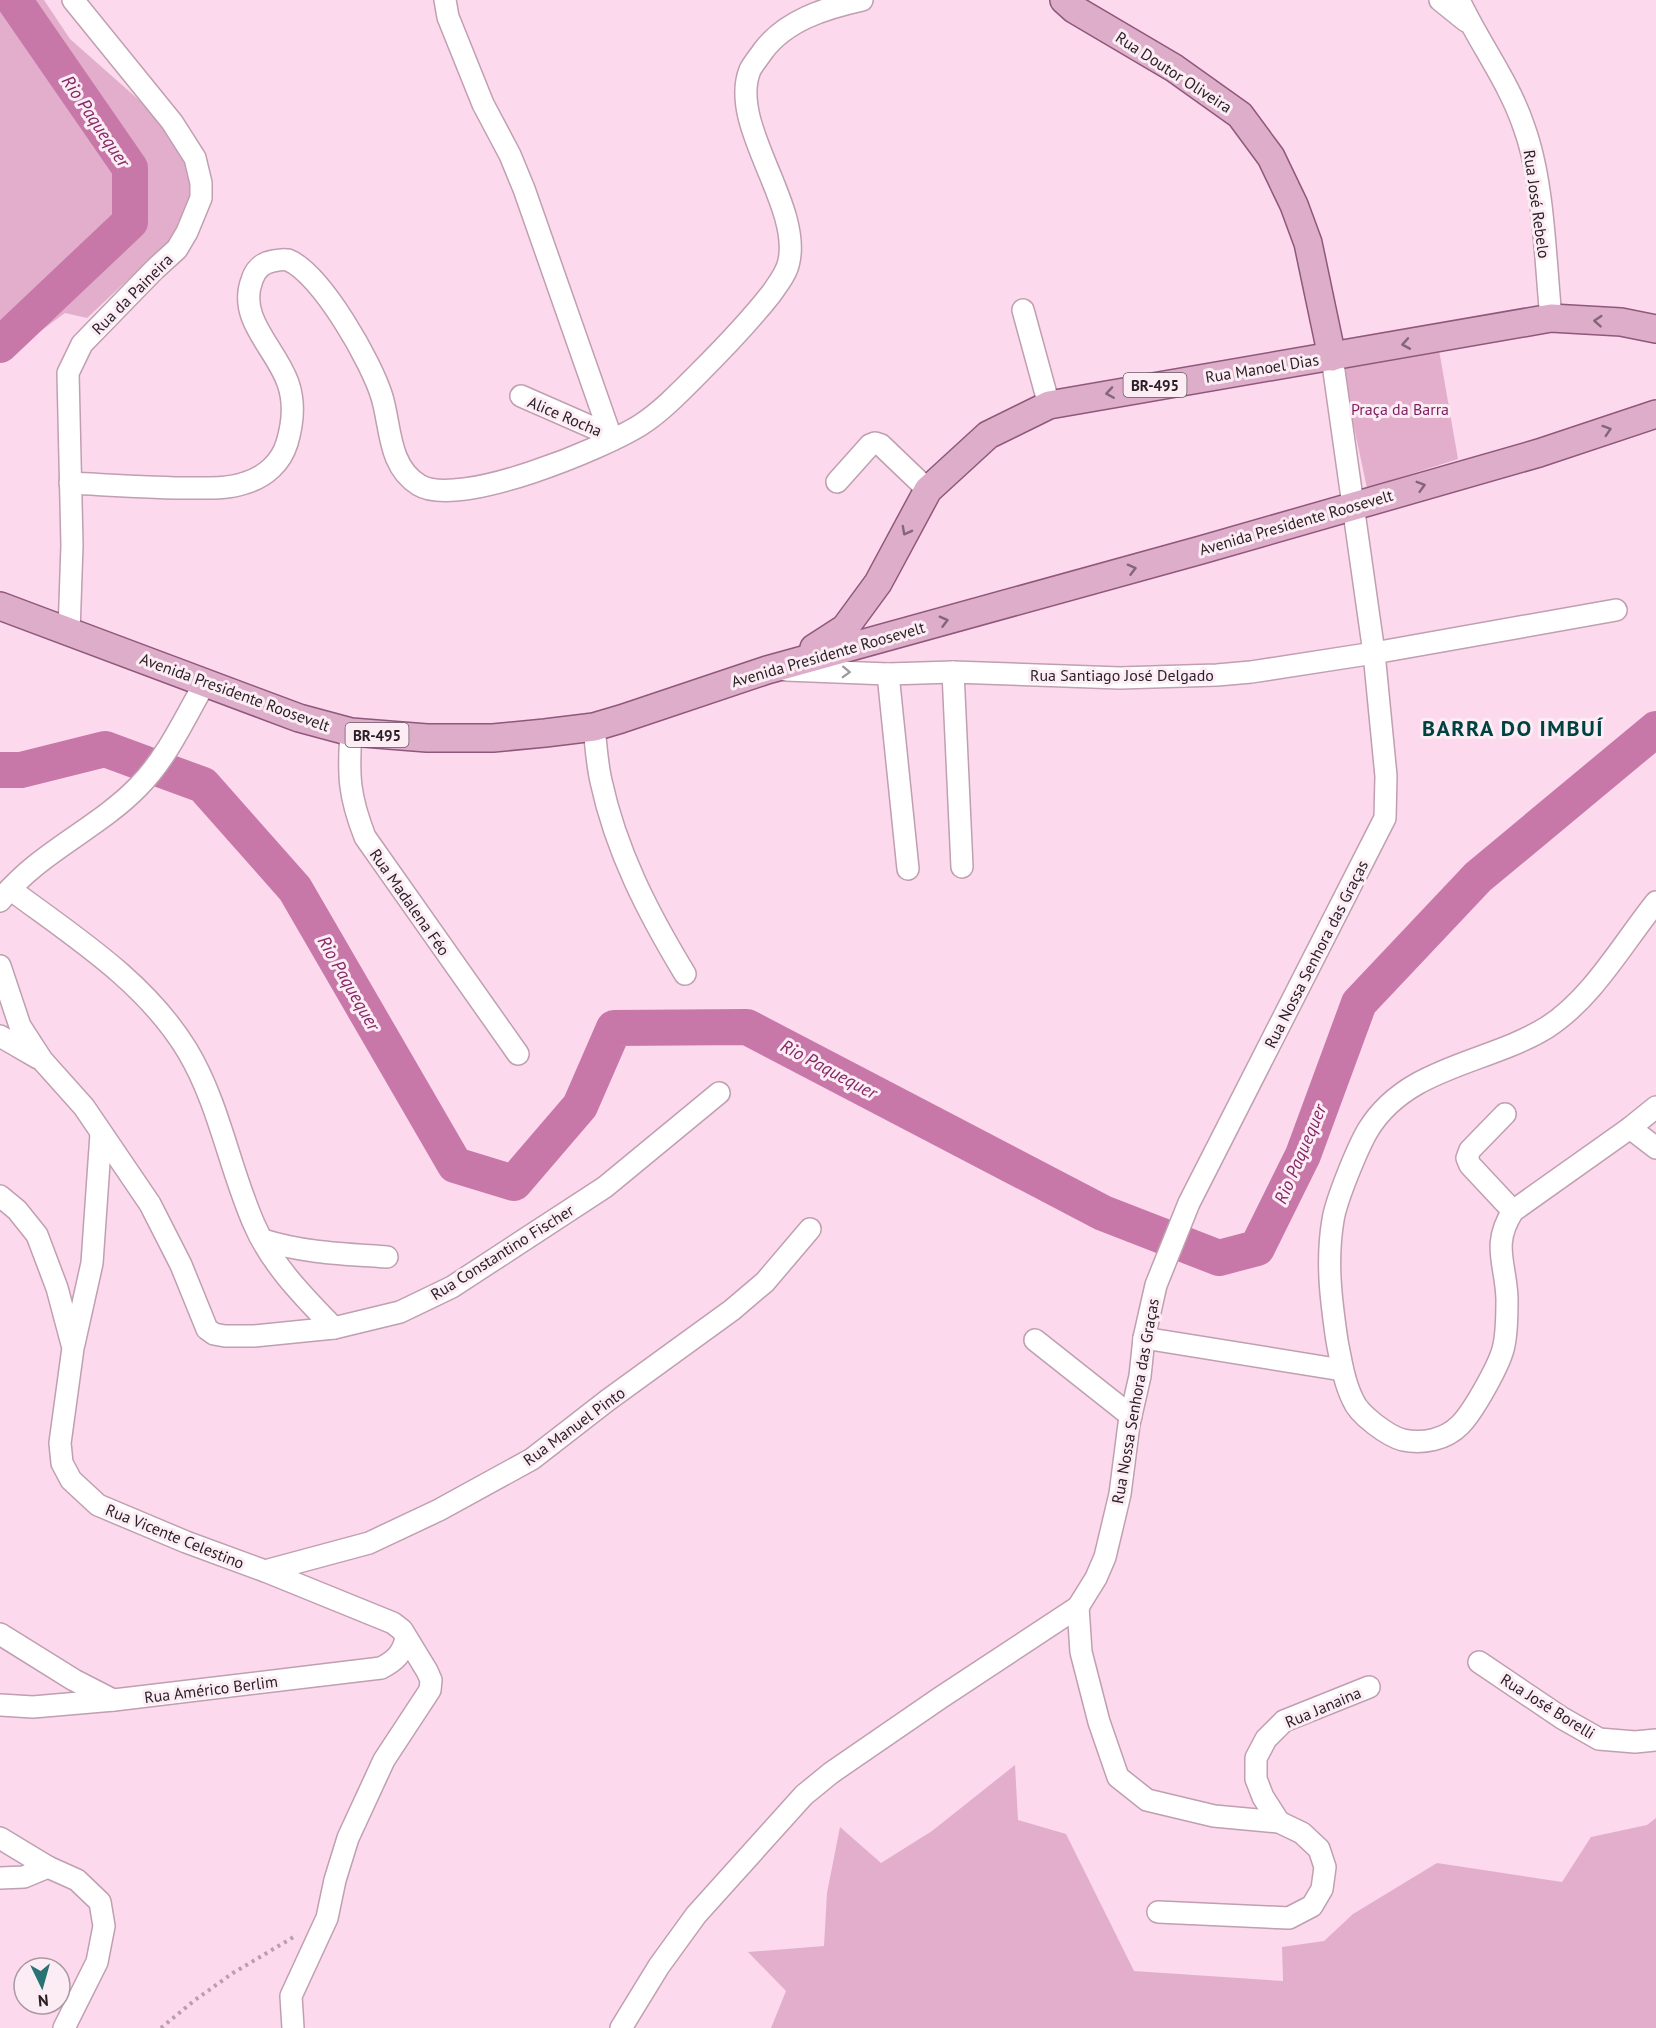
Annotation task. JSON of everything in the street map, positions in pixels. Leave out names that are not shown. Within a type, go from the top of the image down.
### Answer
[{"type":"main road","name":"Rua Doutor Oliveira","points":[[1064,0],[1074,9],[1174,68],[1240,115],[1271,156],[1294,205],[1308,243],[1332,357]]},
{"type":"main road","name":"Rua Manoel Dias","points":[[766,670],[814,648],[845,628],[878,583],[928,490],[988,435],[1049,405],[1096,395],[1332,357],[1551,318],[1621,322],[1656,329]]},
{"type":"main road","name":"Avenida Presidente Roosevelt","points":[[0,606],[299,718],[351,732],[408,738],[494,738],[594,727],[766,670],[1539,453],[1656,414]]},
{"type":"main road","points":[[878,583],[870,607],[869,616],[873,625],[884,629],[913,630]]},
{"type":"street","name":"Rua da Paineira","points":[[69,632],[72,544],[68,373],[82,344],[154,269],[177,249],[193,220],[201,198],[201,183],[195,158],[172,122],[73,0]]},
{"type":"street","points":[[445,0],[448,17],[483,104],[510,155],[524,189],[611,437]]},
{"type":"street","points":[[70,483],[222,488],[249,483],[274,468],[284,453],[292,427],[292,402],[288,382],[248,308],[248,291],[254,273],[266,262],[279,259],[289,261],[318,286],[357,340],[382,398],[394,456],[407,475],[422,487],[448,491],[497,484],[643,423],[671,401],[728,345],[770,295],[786,271],[790,257],[786,223],[748,109],[746,89],[751,69],[776,36],[811,15],[838,5],[862,0]]},
{"type":"street","points":[[1440,0],[1471,25]]},
{"type":"street","name":"Rua José Rebelo","points":[[1459,0],[1515,104],[1534,158],[1551,318]]},
{"type":"street","points":[[1023,310],[1049,405]]},
{"type":"street","name":"Rua Doutor Oliveira","points":[[1332,357],[1354,505]]},
{"type":"street","name":"Alice Rocha","points":[[521,396],[611,437]]},
{"type":"street","points":[[837,482],[870,445],[875,443],[881,445],[928,490]]},
{"type":"street","name":"Rua Nossa Senhora das Graças","points":[[621,2028],[659,1966],[696,1915],[804,1795],[831,1773],[940,1698],[1078,1607],[1096,1578],[1105,1557],[1119,1494],[1131,1416],[1140,1376],[1144,1338],[1156,1285],[1189,1203],[1385,818],[1386,776],[1374,653],[1354,505]]},
{"type":"street","name":"Rua Santiago José Delgado","points":[[766,670],[888,674],[953,672],[1120,678],[1251,672],[1374,653],[1616,610]]},
{"type":"street","points":[[953,672],[962,867]]},
{"type":"street","points":[[888,674],[908,869]]},
{"type":"street","points":[[205,683],[180,729],[148,776],[124,800],[30,870],[5,895],[124,976],[146,996],[171,1025],[202,1080],[254,1225],[275,1260],[301,1294],[334,1328]]},
{"type":"street","points":[[594,727],[600,779],[613,827],[638,889],[658,929],[685,974]]},
{"type":"street","name":"Rua Madalena Féo","points":[[351,732],[349,786],[354,810],[365,837],[518,1054]]},
{"type":"street","points":[[1656,902],[1599,978],[1570,1008],[1546,1028],[1424,1080],[1385,1107],[1368,1130],[1333,1216],[1328,1273],[1342,1370],[1353,1402],[1374,1423],[1393,1437],[1416,1442],[1445,1436],[1461,1424],[1487,1385],[1504,1347],[1507,1299],[1500,1239],[1504,1225],[1513,1212],[1656,1107]]},
{"type":"street","name":"Rua Constantino Fischer","points":[[0,966],[20,1026],[42,1060],[84,1107],[150,1204],[181,1265],[207,1329],[214,1334],[225,1336],[334,1328],[400,1311],[452,1287],[605,1187],[719,1093]]},
{"type":"street","points":[[0,1036],[42,1060]]},
{"type":"street","points":[[1505,1114],[1470,1150],[1467,1158],[1470,1165],[1513,1212]]},
{"type":"street","points":[[1630,1128],[1656,1148]]},
{"type":"street","name":"Rua Vicente Celestino","points":[[101,1134],[92,1263],[74,1348],[60,1443],[62,1462],[71,1480],[99,1505],[186,1542],[393,1623],[402,1630],[431,1680],[430,1690],[384,1760],[348,1838],[335,1880],[327,1918],[291,1996],[293,2028]]},
{"type":"street","name":"Rua Vicente Celestino","points":[[0,1197],[18,1210],[37,1235],[57,1288],[74,1348]]},
{"type":"street","name":"Rua Manuel Pinto","points":[[265,1571],[369,1543],[439,1510],[532,1459],[608,1400],[732,1310],[765,1282],[810,1229]]},
{"type":"street","points":[[263,1240],[310,1252],[387,1257]]},
{"type":"street","points":[[1144,1338],[1342,1370]]},
{"type":"street","points":[[1035,1340],[1131,1416]]},
{"type":"street","points":[[1078,1607],[1081,1652],[1099,1722],[1118,1777],[1147,1800],[1214,1816],[1279,1822],[1302,1833],[1319,1849],[1325,1867],[1322,1889],[1312,1906],[1289,1918],[1158,1912]]},
{"type":"street","points":[[0,1634],[74,1680],[114,1700]]},
{"type":"street","name":"Rua Américo Berlim","points":[[0,1705],[33,1707],[114,1700],[381,1668],[394,1661],[403,1650],[406,1639]]},
{"type":"street","name":"Rua José Borelli","points":[[1479,1662],[1562,1718],[1599,1739],[1635,1742],[1656,1740]]},
{"type":"street","name":"Rua Janaina","points":[[1279,1822],[1263,1797],[1256,1779],[1256,1758],[1266,1739],[1284,1721],[1369,1687]]},
{"type":"street","points":[[0,1838],[48,1867],[77,1880],[100,1902],[104,1926],[97,1962],[64,2028]]},
{"type":"street","points":[[0,1878],[24,1877],[48,1867]]},
{"type":"path","points":[[161,2028],[233,1973],[327,1918]]},
{"type":"green space","points":[[0,0],[44,0],[70,39],[208,161],[199,213],[87,318],[65,313],[0,361]]},
{"type":"green space","name":"Praça da Barra","points":[[1439,350],[1458,459],[1367,488],[1340,362]]},
{"type":"green space","points":[[1015,1765],[1018,1820],[1066,1834],[1134,1971],[1283,1981],[1282,1947],[1324,1941],[1353,1914],[1437,1863],[1562,1882],[1591,1837],[1647,1825],[1656,1818],[1656,2028],[771,2028],[786,1991],[748,1952],[824,1946],[827,1893],[840,1827],[881,1863],[932,1831]]},
{"type":"waterway","name":"Rio Paquequer","points":[[0,345],[130,222],[130,168],[14,0]]},
{"type":"waterway","name":"Rio Paquequer","points":[[0,770],[21,770],[105,749],[203,785],[295,889],[455,1165],[514,1183],[580,1106],[614,1028],[747,1027],[1103,1213],[1219,1258],[1257,1248],[1303,1155],[1359,1003],[1478,877],[1656,729]]},
{"type":"district","name":"BARRA DO IMBUÍ","points":[[1513,728]]}]
